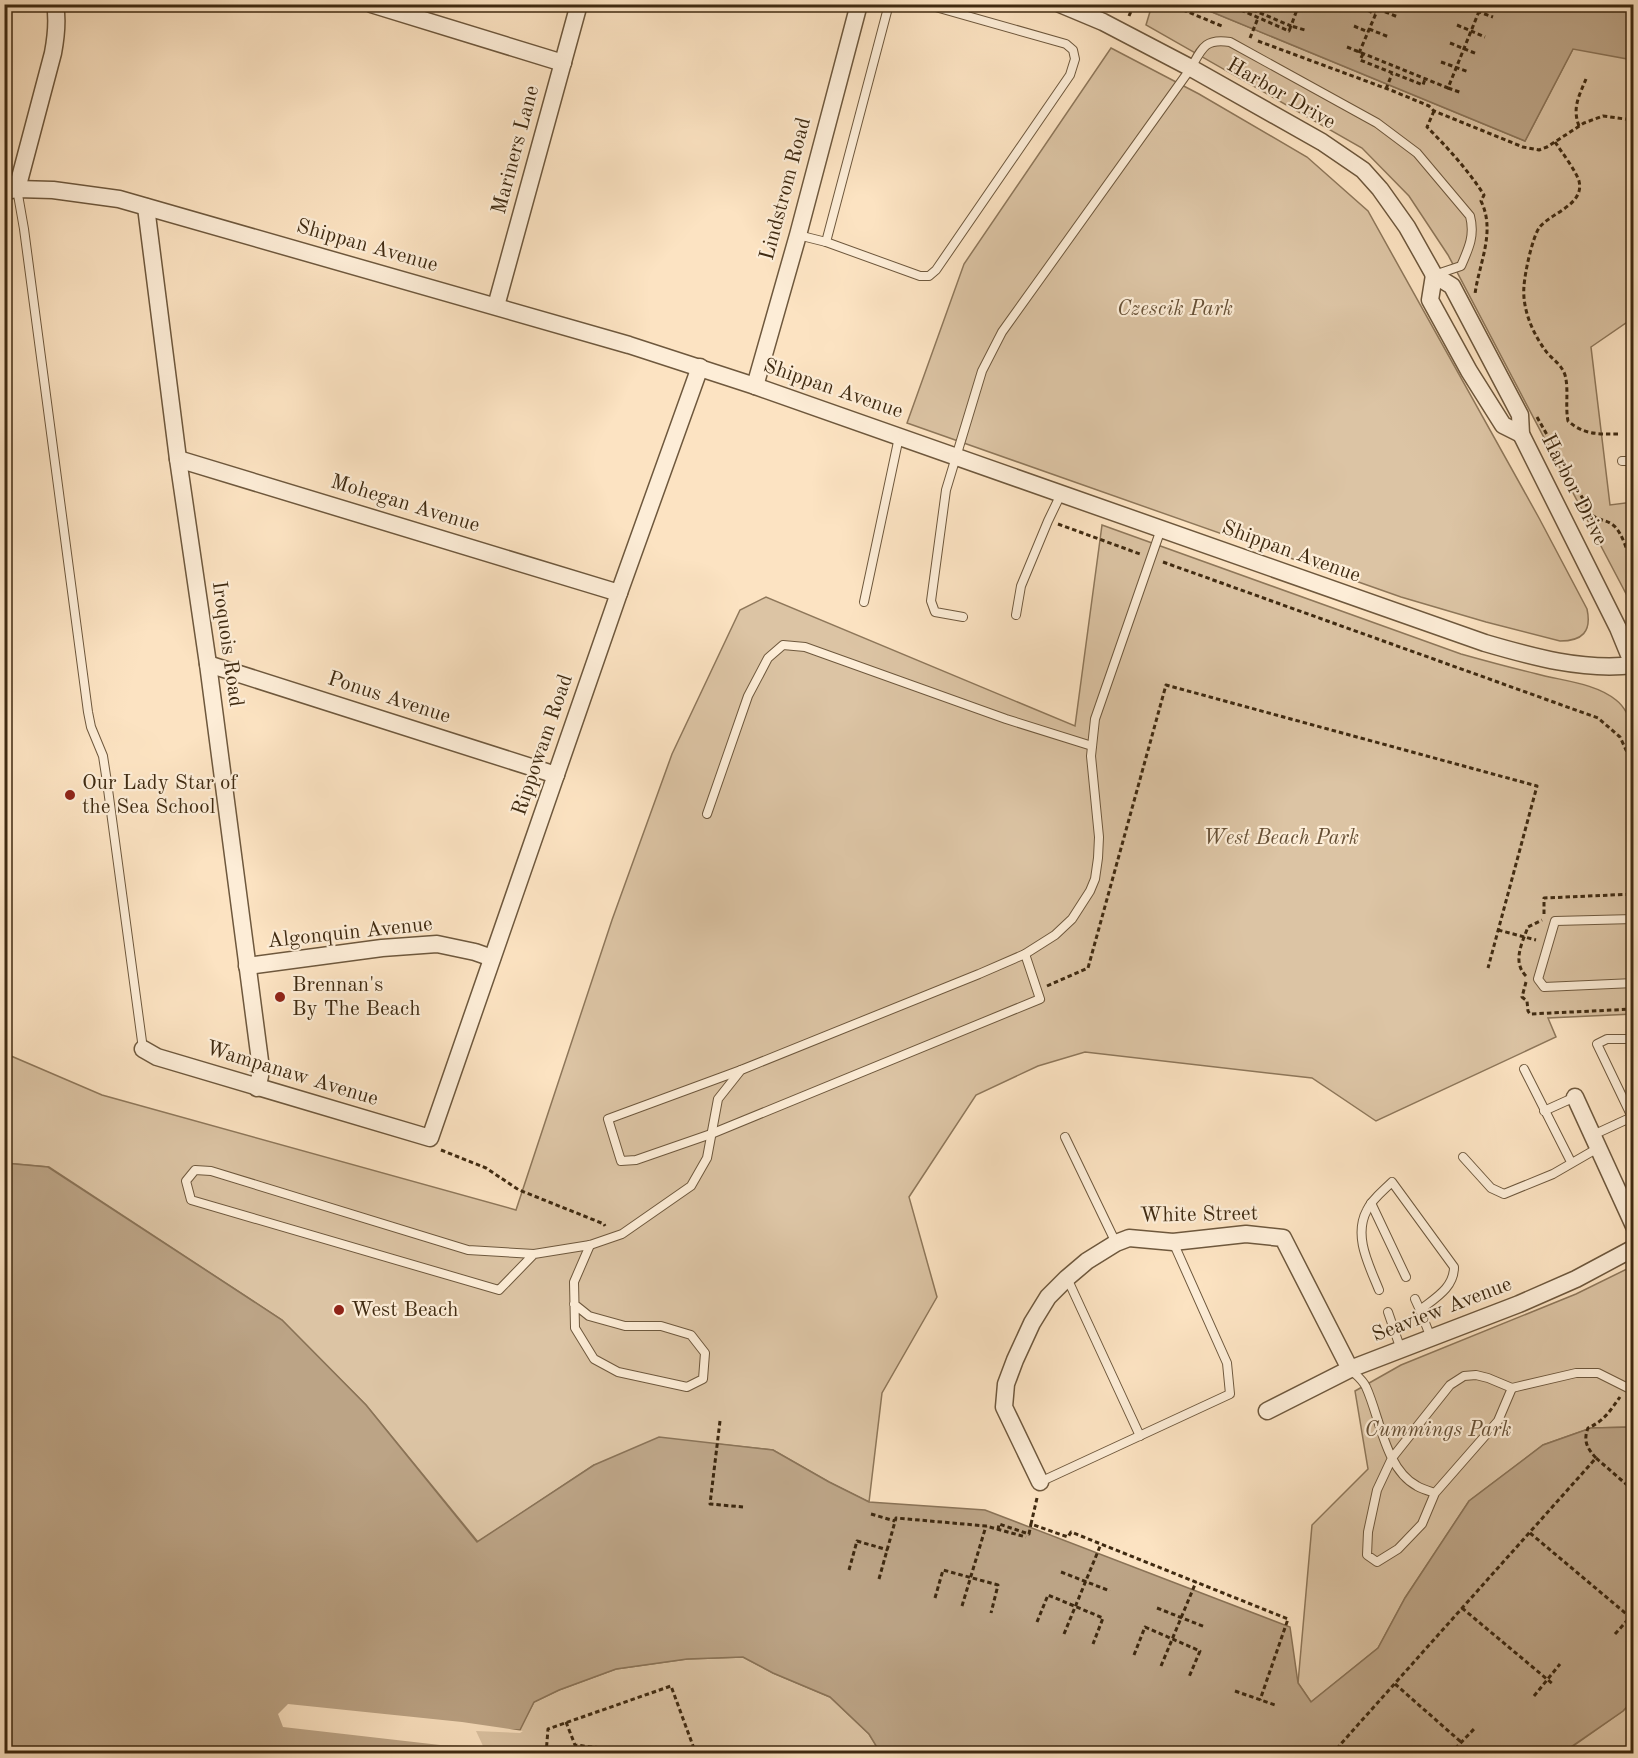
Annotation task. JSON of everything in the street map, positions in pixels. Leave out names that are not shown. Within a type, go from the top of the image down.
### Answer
[{"type":"street","points":[[11,190],[53,53],[57,14],[55,4]]},
{"type":"street","points":[[371,4],[563,63]]},
{"type":"street","name":"Mariners Lane","points":[[496,306],[579,4]]},
{"type":"street","name":"Lindstrom Road","points":[[755,386],[798,235],[859,4]]},
{"type":"street","name":"Harbor Drive","points":[[1060,4],[1103,22],[1191,68],[1322,142],[1362,170],[1380,189],[1407,227],[1434,275],[1452,286],[1490,357],[1520,415],[1521,434],[1618,628],[1633,666]]},
{"type":"street","name":"Shippan Avenue","points":[[11,190],[53,190],[119,199],[496,306],[755,386],[1506,649],[1591,667],[1633,666]]},
{"type":"street","name":"Iroquois Road","points":[[146,207],[260,1060],[257,1088]]},
{"type":"street","name":"Harbor Drive","points":[[1434,275],[1430,300],[1469,371],[1503,425],[1521,434]]},
{"type":"street","name":"Rippowam Road","points":[[430,1138],[619,593],[700,368]]},
{"type":"street","name":"Mohegan Avenue","points":[[178,459],[619,593]]},
{"type":"street","name":"Ponus Avenue","points":[[208,664],[556,775]]},
{"type":"street","name":"Algonquin Avenue","points":[[247,966],[429,944],[475,952],[492,958]]},
{"type":"street","name":"Wampanaw Avenue","points":[[143,1049],[157,1057],[430,1138]]},
{"type":"street","points":[[1575,1097],[1634,1226]]},
{"type":"street","name":"White Street","points":[[1040,1482],[1004,1407],[1006,1384],[1032,1323],[1048,1297],[1088,1261],[1116,1243],[1129,1238],[1173,1242],[1246,1234],[1283,1238],[1350,1370]]},
{"type":"street","name":"Seaview Avenue","points":[[1267,1411],[1350,1370],[1576,1279],[1634,1248]]},
{"type":"lane","points":[[826,242],[889,4]]},
{"type":"lane","points":[[798,235],[826,242],[920,276],[929,276],[936,270],[1070,75],[1075,59],[1073,50],[1066,44],[925,4]]},
{"type":"lane","points":[[963,616],[935,612],[931,601],[946,490],[982,371],[1002,332],[1191,68],[1201,50],[1209,42],[1220,40],[1230,42],[1377,123],[1417,153],[1470,216],[1473,228],[1471,244],[1461,266],[1434,275]]},
{"type":"lane","points":[[11,190],[24,229],[88,712],[91,727],[103,756],[143,1049]]},
{"type":"lane","points":[[864,602],[899,436]]},
{"type":"lane","points":[[1622,461],[1634,461]]},
{"type":"lane","points":[[1016,615],[1021,586],[1061,494]]},
{"type":"lane","points":[[1025,954],[1040,999],[711,1134],[636,1160],[621,1161],[608,1119],[741,1070],[979,974],[1025,954],[1046,942],[1065,927],[1085,901],[1095,879],[1099,837],[1091,756],[1095,718],[1161,530]]},
{"type":"lane","points":[[707,814],[748,696],[768,658],[783,645],[805,647],[1006,719],[1092,746]]},
{"type":"lane","points":[[1634,919],[1555,921],[1538,979],[1544,987],[1634,983]]},
{"type":"lane","points":[[1462,1157],[1491,1188],[1504,1194],[1553,1174],[1571,1162],[1595,1141],[1632,1117],[1597,1044],[1607,1040],[1634,1038]]},
{"type":"lane","points":[[1524,1069],[1571,1162]]},
{"type":"lane","points":[[534,1254],[499,1290],[191,1200],[186,1181],[195,1170],[212,1171],[468,1250],[534,1254],[590,1245],[622,1234],[692,1186],[707,1158],[718,1099],[741,1070]]},
{"type":"lane","points":[[1544,1111],[1575,1097]]},
{"type":"lane","points":[[1065,1137],[1116,1243]]},
{"type":"lane","points":[[1379,1290],[1362,1248],[1364,1218],[1371,1203],[1392,1182],[1454,1267],[1454,1276],[1448,1286],[1420,1310]]},
{"type":"lane","points":[[1371,1203],[1406,1277]]},
{"type":"lane","points":[[1040,1482],[1230,1394],[1227,1363],[1173,1242]]},
{"type":"lane","points":[[574,1304],[589,1316],[625,1326],[661,1326],[691,1335],[705,1353],[703,1379],[687,1387],[618,1372],[594,1359],[575,1328],[574,1304],[574,1282],[590,1245]]},
{"type":"lane","points":[[1067,1278],[1140,1436]]},
{"type":"lane","points":[[1415,1299],[1431,1338]]},
{"type":"lane","points":[[1388,1312],[1401,1350]]},
{"type":"lane","points":[[1350,1370],[1365,1385],[1376,1419],[1398,1468],[1415,1485],[1435,1493]]},
{"type":"lane","points":[[1512,1388],[1498,1421],[1435,1493],[1422,1524],[1398,1549],[1377,1562],[1367,1555],[1368,1532],[1377,1490],[1392,1458],[1450,1384],[1464,1376],[1476,1375],[1512,1388],[1576,1373],[1598,1373],[1629,1389]]},
{"type":"path","points":[[1169,4],[1230,30]]},
{"type":"path","points":[[1239,4],[1305,30]]},
{"type":"path","points":[[1293,4],[1314,10]]},
{"type":"path","points":[[1448,88],[1482,4]]},
{"type":"path","points":[[1226,5],[1289,30],[1299,5]]},
{"type":"path","points":[[1463,6],[1493,17]]},
{"type":"path","points":[[1361,7],[1376,14]]},
{"type":"path","points":[[1398,16],[1379,7],[1360,60],[1423,85],[1425,79]]},
{"type":"path","points":[[1258,17],[1250,38],[1429,106],[1434,111],[1523,147],[1539,150],[1584,123],[1603,116],[1632,120],[1634,118]]},
{"type":"path","points":[[1457,25],[1485,37]]},
{"type":"path","points":[[1354,26],[1389,37]]},
{"type":"path","points":[[1450,43],[1477,54]]},
{"type":"path","points":[[1347,47],[1462,93]]},
{"type":"path","points":[[1441,62],[1469,72]]},
{"type":"path","points":[[1386,89],[1392,74]]},
{"type":"path","points":[[1579,126],[1575,115],[1576,108],[1586,79]]},
{"type":"path","points":[[1434,111],[1427,127],[1449,149],[1484,195],[1481,201],[1487,223],[1486,246],[1475,297]]},
{"type":"path","points":[[1555,142],[1579,181],[1579,190],[1576,198],[1540,227],[1530,253],[1524,286],[1527,314],[1546,352],[1561,366],[1565,376],[1568,421],[1587,433],[1618,434]]},
{"type":"path","points":[[1533,408],[1592,515],[1614,525],[1620,532],[1634,569]]},
{"type":"path","points":[[1048,521],[1598,717],[1620,737],[1634,767]]},
{"type":"path","points":[[1037,990],[1088,968],[1166,685],[1537,786],[1488,968]]},
{"type":"path","points":[[1634,894],[1544,898],[1544,918],[1530,925],[1518,964],[1526,977],[1522,997],[1527,1001],[1530,1014],[1634,1009]]},
{"type":"path","points":[[1498,930],[1548,944]]},
{"type":"path","points":[[430,1138],[439,1150],[486,1167],[519,1190],[604,1224],[612,1237]]},
{"type":"path","points":[[1629,1389],[1599,1424],[1588,1428],[1585,1437],[1587,1448],[1596,1458],[1634,1491]]},
{"type":"path","points":[[720,1421],[710,1504],[743,1507]]},
{"type":"path","points":[[1347,1754],[1339,1746],[1596,1458]]},
{"type":"path","points":[[998,1530],[999,1524],[1029,1534],[1040,1482]]},
{"type":"path","points":[[871,1514],[895,1521]]},
{"type":"path","points":[[879,1579],[896,1518],[986,1526],[1026,1537]]},
{"type":"path","points":[[1031,1524],[1068,1537],[1071,1532],[1288,1619],[1260,1700]]},
{"type":"path","points":[[962,1606],[986,1526]]},
{"type":"path","points":[[1530,1533],[1630,1617]]},
{"type":"path","points":[[849,1570],[857,1541],[888,1550]]},
{"type":"path","points":[[1064,1634],[1101,1544]]},
{"type":"path","points":[[935,1598],[943,1570],[970,1577],[998,1586],[991,1613]]},
{"type":"path","points":[[1061,1572],[1110,1591]]},
{"type":"path","points":[[1161,1666],[1196,1582]]},
{"type":"path","points":[[1037,1622],[1048,1595],[1103,1618],[1093,1644]]},
{"type":"path","points":[[1157,1608],[1206,1627]]},
{"type":"path","points":[[1462,1608],[1554,1685]]},
{"type":"path","points":[[1615,1634],[1634,1613]]},
{"type":"path","points":[[1134,1655],[1145,1627],[1200,1650],[1189,1677]]},
{"type":"path","points":[[1534,1696],[1560,1664]]},
{"type":"path","points":[[1395,1684],[1461,1742]]},
{"type":"path","points":[[546,1754],[548,1729],[671,1686],[696,1754]]},
{"type":"path","points":[[1235,1691],[1275,1705]]},
{"type":"path","points":[[566,1722],[575,1745],[653,1754]]},
{"type":"path","points":[[1450,1754],[1474,1729]]},
{"type":"path","points":[[1622,1754],[1634,1742]]},
{"type":"green space","points":[[1152,5],[1195,5],[1525,141],[1573,49],[1633,45],[1633,318],[1591,347],[1610,505],[1633,502],[1633,607],[1448,255],[1409,196],[1362,148],[1146,25]]},
{"type":"green space","name":"Czescik Park","points":[[1111,48],[1199,94],[1307,157],[1368,211],[1539,518],[1587,609],[1588,624],[1584,634],[1568,641],[1560,641],[1401,597],[907,423],[964,264]]},
{"type":"green space","name":"West Beach Park","points":[[1102,525],[1461,654],[1589,686],[1608,694],[1619,703],[1633,727],[1633,1014],[1548,1018],[1556,1037],[1376,1121],[1312,1078],[1085,1052],[1038,1066],[976,1095],[909,1197],[937,1297],[882,1393],[869,1502],[773,1450],[717,1444],[594,1465],[478,1542],[366,1405],[282,1320],[49,1167],[5,1163],[4,1053],[102,1095],[516,1210],[612,920],[672,754],[740,610],[766,597],[1075,726]]},
{"type":"green space","name":"Cummings Park","points":[[1633,1266],[1633,1427],[1591,1428],[1543,1445],[1469,1501],[1405,1598],[1378,1648],[1311,1702],[1298,1683],[1312,1525],[1368,1469],[1355,1391],[1401,1365],[1576,1294]]},
{"type":"green space","points":[[743,1657],[773,1673],[830,1697],[869,1734],[881,1753],[483,1753],[471,1728],[519,1730],[534,1702],[616,1669],[687,1659]]},
{"type":"green space","points":[[1633,1700],[1633,1753],[1562,1754],[1623,1711]]},
{"type":"shaded area","points":[[1195,5],[1633,5],[1633,60],[1573,49],[1525,141]]},
{"type":"shaded area","points":[[4,1163],[48,1167],[282,1320],[366,1405],[477,1542],[594,1465],[659,1437],[773,1450],[869,1502],[985,1510],[1290,1627],[1298,1683],[1311,1702],[1378,1648],[1405,1598],[1469,1501],[1543,1445],[1591,1428],[1633,1427],[1633,1700],[1623,1711],[1562,1753],[881,1754],[869,1734],[830,1697],[773,1673],[743,1657],[687,1659],[616,1669],[559,1690],[534,1702],[520,1730],[471,1729],[483,1753],[5,1753]]},
{"type":"pier","points":[[288,1704],[462,1722],[523,1731],[520,1733],[476,1731],[483,1746],[440,1745],[283,1727],[278,1714]]},
{"type":"pier","points":[[291,1747],[486,1752],[486,1754],[278,1753]]},
{"type":"place","name":"Our Lady Star of the Sea School","points":[[70,795]]},
{"type":"place","name":"Brennan's By The Beach","points":[[280,997]]},
{"type":"place","name":"West Beach","points":[[339,1310]]}]
